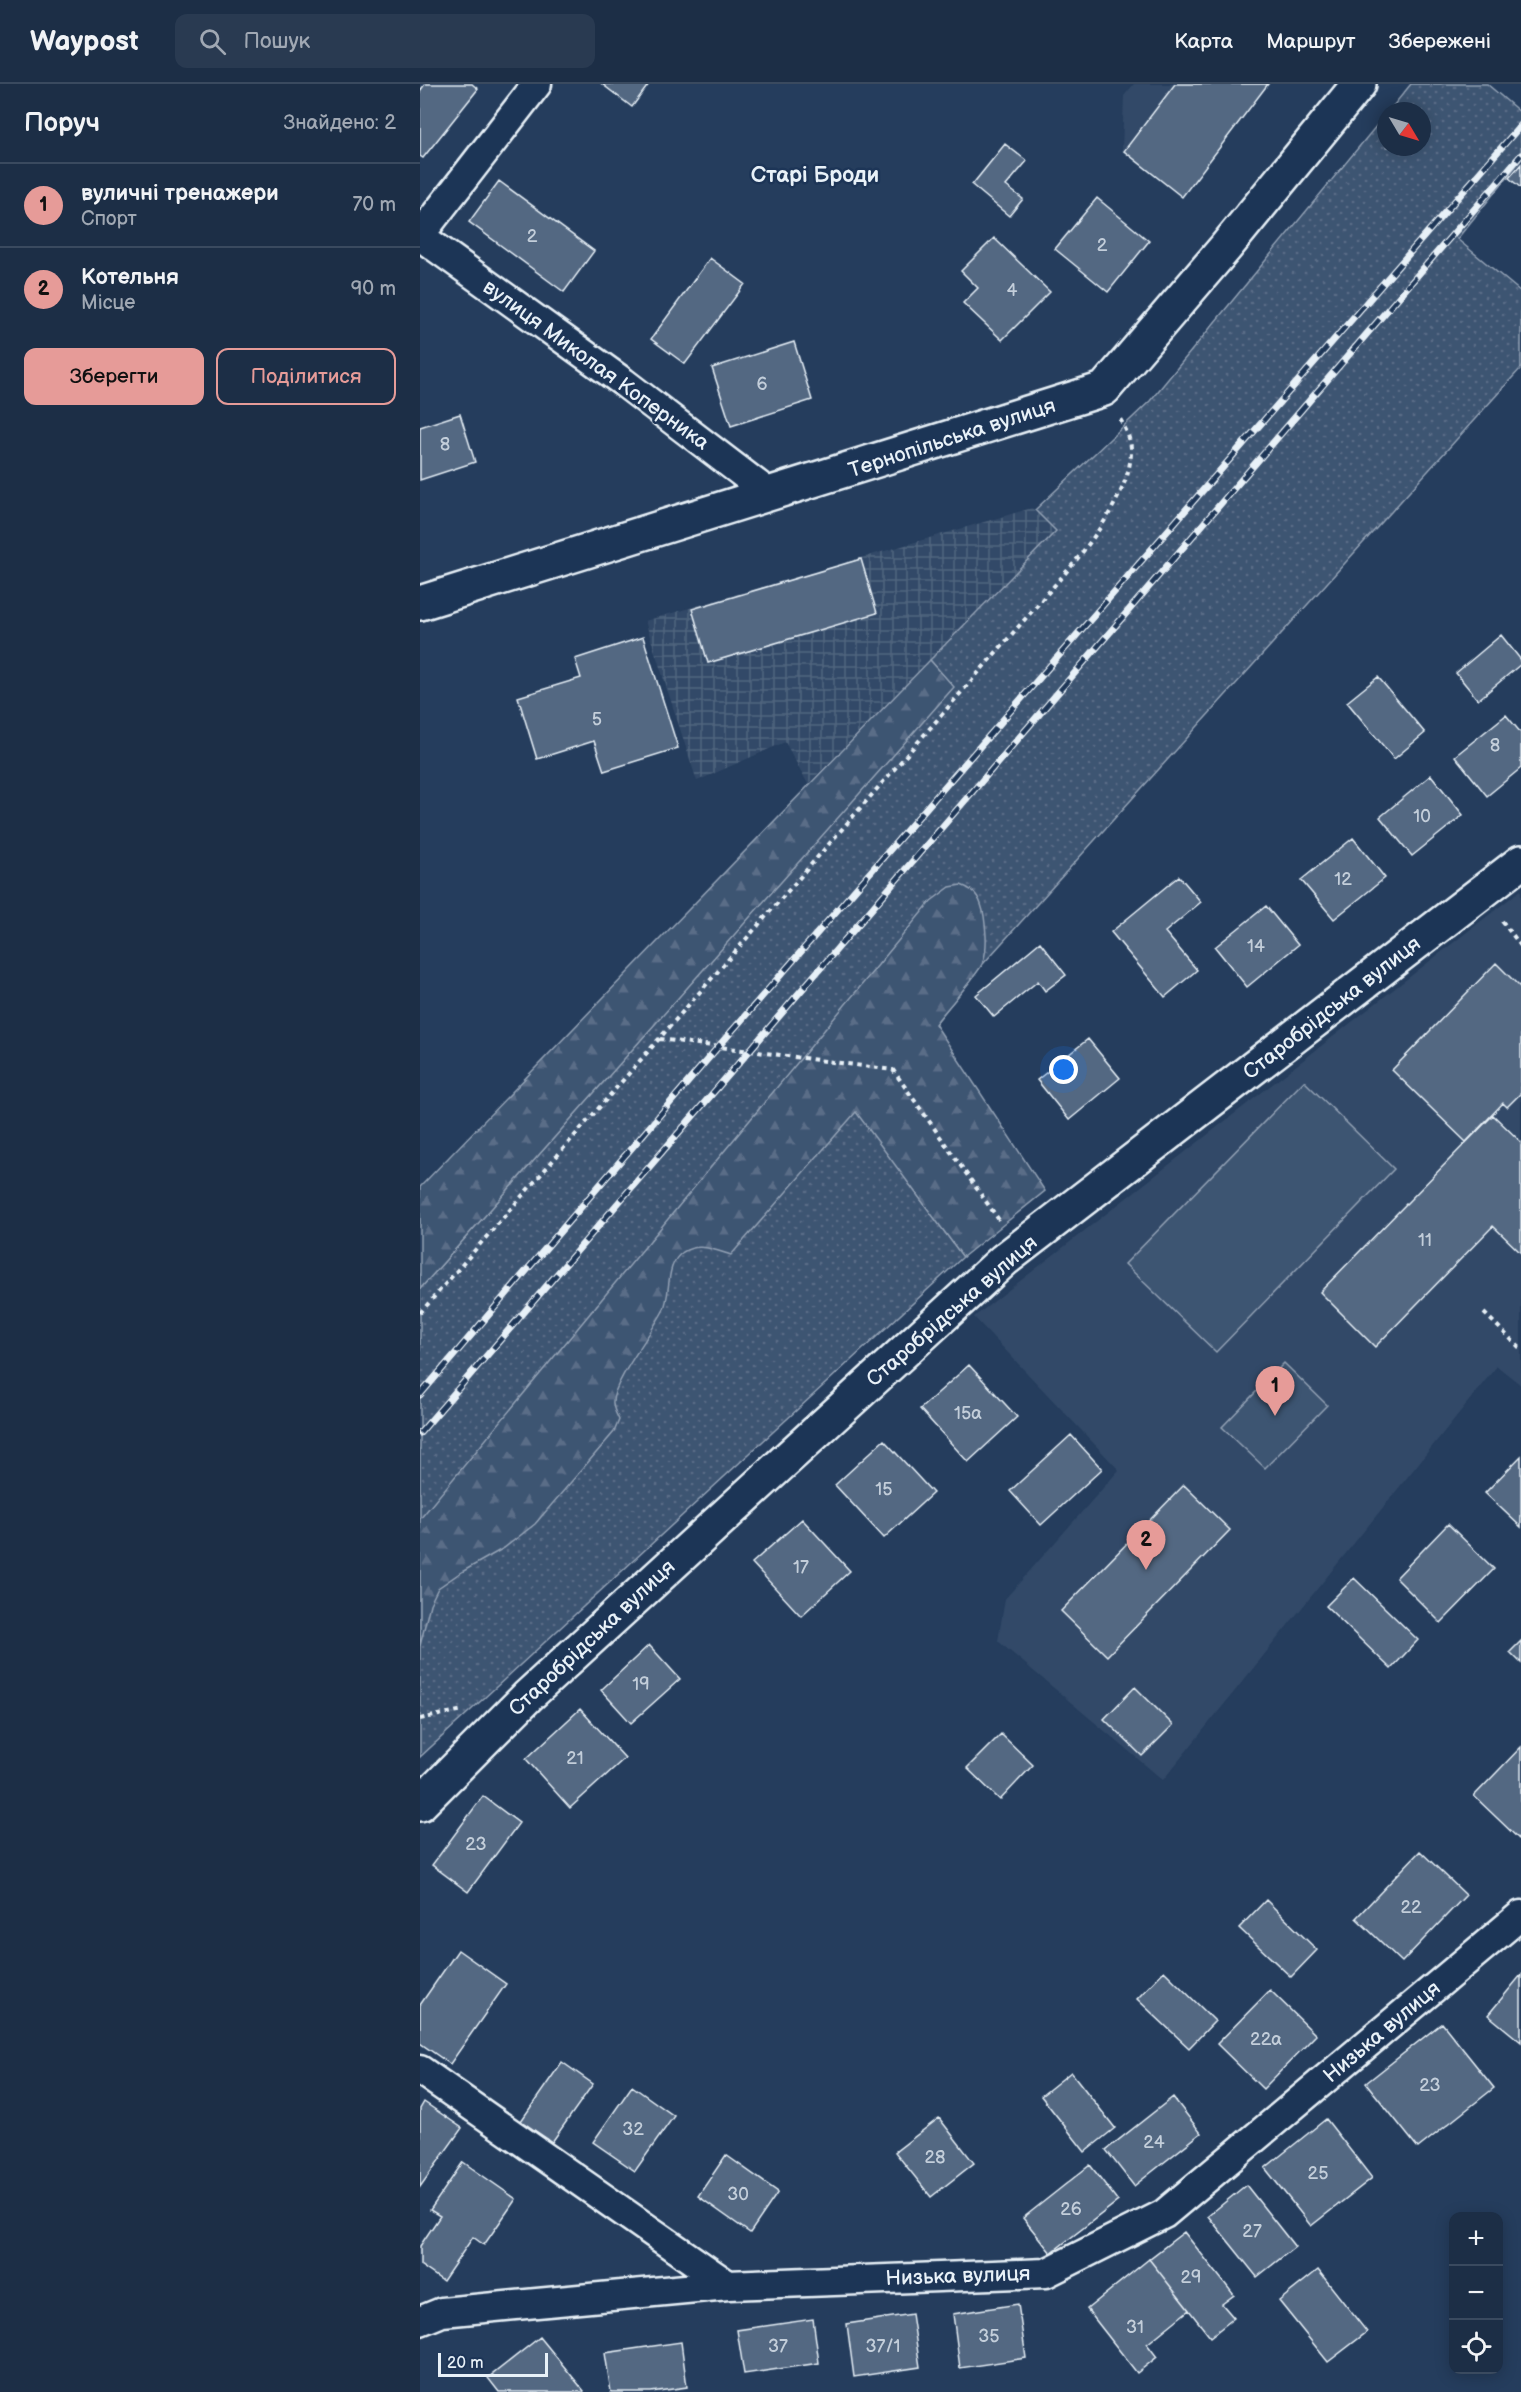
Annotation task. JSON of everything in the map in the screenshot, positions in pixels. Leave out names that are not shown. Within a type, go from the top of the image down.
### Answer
[{"type":"street","points":[[420,236],[537,84]]},
{"type":"street","points":[[1104,389],[1225,248],[1359,84]]},
{"type":"street","name":"вулиця Миколая Коперника","points":[[420,236],[623,382],[771,495]]},
{"type":"street","name":"Тернопільська вулиця","points":[[420,603],[1104,389]]},
{"type":"street","name":"Старобрідська вулиця","points":[[420,1804],[537,1688],[1004,1260],[1521,862]]},
{"type":"street","name":"Низька вулиця","points":[[420,2321],[442,2312],[728,2285],[1046,2273],[1164,2214],[1521,1915]]},
{"type":"street","points":[[420,2070],[728,2285]]},
{"type":"path","points":[[420,1313],[1074,563],[1103,526],[1125,482],[1132,448],[1124,426],[1104,389]]},
{"type":"path","points":[[1500,918],[1521,946]]},
{"type":"path","points":[[660,1039],[893,1070],[1002,1225],[1004,1260]]},
{"type":"path","points":[[1484,1313],[1521,1349]]},
{"type":"shaded area","points":[[1134,84],[1269,84],[1182,197],[1122,151],[1124,96]]},
{"type":"shaded area","points":[[1032,508],[1056,531],[808,784],[785,742],[697,781],[645,621]]},
{"type":"shaded area","points":[[1521,890],[1521,1385],[1497,1366],[1163,1780],[998,1641],[1005,1599],[1119,1470],[974,1317]]},
{"type":"green space","points":[[1411,84],[1487,84],[1521,113],[1521,160],[1457,239],[1521,292],[1521,368],[983,964],[935,1024],[857,1112],[963,1257],[420,1757],[420,1289],[953,687],[930,660],[1056,531],[1035,510],[1150,401],[1377,125],[1377,156],[1431,156],[1431,102],[1396,102]]},
{"type":"green space","points":[[930,660],[954,687],[420,1289],[420,1187]]},
{"type":"green space","points":[[961,885],[975,893],[981,905],[986,933],[985,956],[976,974],[935,1024],[1045,1191],[963,1257],[856,1112],[731,1255],[701,1247],[689,1249],[677,1257],[671,1271],[663,1311],[625,1371],[614,1395],[614,1410],[619,1420],[614,1432],[535,1524],[504,1548],[438,1588],[430,1604],[420,1646],[420,1519],[931,901],[950,887]]},
{"type":"green space","points":[[1304,1081],[1394,1169],[1216,1352],[1125,1264]]},
{"type":"green space","points":[[1284,1363],[1327,1405],[1265,1468],[1222,1427]]},
{"type":"building","points":[[425,84],[472,84],[478,89],[423,158],[420,156],[420,91]]},
{"type":"building","points":[[602,84],[649,84],[632,107]]},
{"type":"building","points":[[1175,84],[1268,84],[1182,197],[1124,151]]},
{"type":"building","points":[[1005,144],[1027,161],[1006,186],[1023,199],[1009,216],[972,185]]},
{"type":"building","points":[[1521,164],[1521,188],[1509,178]]},
{"type":"building","points":[[499,181],[594,251],[564,292],[469,222]]},
{"type":"building","points":[[1097,198],[1149,241],[1108,292],[1055,249]]},
{"type":"building","points":[[994,238],[1050,292],[1002,340],[963,303],[978,288],[961,271]]},
{"type":"building","points":[[710,258],[745,284],[685,364],[651,339]]},
{"type":"building","points":[[794,342],[812,400],[731,426],[712,368]]},
{"type":"building","points":[[460,414],[475,462],[420,480],[420,427]]},
{"type":"building","points":[[861,559],[877,613],[708,663],[692,609]]},
{"type":"building","points":[[1501,635],[1521,660],[1521,664],[1478,700],[1456,673]]},
{"type":"building","points":[[643,637],[678,748],[604,771],[594,741],[537,759],[518,697],[581,678],[575,659]]},
{"type":"building","points":[[1378,677],[1425,733],[1394,759],[1347,702]]},
{"type":"building","points":[[1506,715],[1521,733],[1521,768],[1487,796],[1455,756]]},
{"type":"building","points":[[1431,775],[1463,815],[1412,856],[1380,817]]},
{"type":"building","points":[[1353,838],[1385,878],[1334,919],[1301,880]]},
{"type":"building","points":[[1179,876],[1201,902],[1165,932],[1197,970],[1165,997],[1111,932]]},
{"type":"building","points":[[1266,906],[1298,945],[1247,987],[1215,947]]},
{"type":"building","points":[[1040,942],[1066,975],[1045,991],[1038,981],[994,1017],[976,995]]},
{"type":"building","points":[[1496,963],[1521,988],[1521,1093],[1507,1107],[1503,1103],[1466,1142],[1392,1070]]},
{"type":"building","points":[[1088,1039],[1120,1078],[1069,1120],[1037,1080]]},
{"type":"building","points":[[1493,1115],[1521,1142],[1521,1253],[1493,1226],[1375,1347],[1320,1292]]},
{"type":"building","points":[[969,1365],[1017,1417],[968,1462],[920,1409]]},
{"type":"building","points":[[1071,1435],[1102,1469],[1041,1525],[1010,1491]]},
{"type":"building","points":[[884,1440],[933,1493],[884,1538],[835,1485]]},
{"type":"building","points":[[1521,1456],[1521,1527],[1485,1493]]},
{"type":"building","points":[[1184,1485],[1230,1530],[1107,1656],[1061,1611]]},
{"type":"building","points":[[802,1519],[850,1571],[801,1616],[752,1563]]},
{"type":"building","points":[[1448,1524],[1494,1569],[1441,1623],[1396,1578]]},
{"type":"building","points":[[1354,1578],[1418,1640],[1391,1669],[1326,1606]]},
{"type":"building","points":[[1521,1641],[1521,1663],[1510,1652]]},
{"type":"building","points":[[649,1645],[680,1679],[631,1723],[601,1690]]},
{"type":"building","points":[[1135,1687],[1173,1725],[1142,1756],[1104,1719]]},
{"type":"building","points":[[580,1709],[625,1758],[570,1808],[526,1759]]},
{"type":"building","points":[[1001,1734],[1033,1765],[1000,1800],[967,1768]]},
{"type":"building","points":[[1521,1747],[1521,1839],[1520,1840],[1474,1796]]},
{"type":"building","points":[[483,1796],[519,1823],[468,1892],[432,1865]]},
{"type":"building","points":[[1420,1851],[1466,1895],[1402,1962],[1356,1918]]},
{"type":"building","points":[[1266,1900],[1317,1950],[1291,1977],[1239,1928]]},
{"type":"building","points":[[458,1950],[506,1984],[450,2064],[420,2043],[420,2005]]},
{"type":"building","points":[[1164,1971],[1215,2021],[1189,2048],[1137,1999]]},
{"type":"building","points":[[1521,1975],[1521,2042],[1488,2015]]},
{"type":"building","points":[[1270,1990],[1316,2035],[1263,2089],[1217,2044]]},
{"type":"building","points":[[1442,2023],[1494,2088],[1418,2148],[1366,2083]]},
{"type":"building","points":[[562,2062],[593,2084],[552,2142],[521,2121]]},
{"type":"building","points":[[1071,2072],[1115,2128],[1085,2152],[1041,2096]]},
{"type":"building","points":[[632,2086],[674,2116],[635,2171],[593,2142]]},
{"type":"building","points":[[1173,2097],[1201,2133],[1134,2186],[1106,2150]]},
{"type":"building","points":[[424,2102],[462,2128],[420,2187],[420,2109]]},
{"type":"building","points":[[939,2118],[974,2163],[931,2197],[895,2152]]},
{"type":"building","points":[[1326,2119],[1372,2178],[1311,2226],[1265,2168]]},
{"type":"building","points":[[726,2155],[778,2192],[750,2233],[698,2196]]},
{"type":"building","points":[[463,2162],[516,2199],[484,2245],[473,2237],[443,2281],[420,2265],[420,2246],[440,2216],[430,2210]]},
{"type":"building","points":[[1090,2165],[1118,2201],[1051,2253],[1023,2218]]},
{"type":"building","points":[[1246,2185],[1295,2247],[1257,2277],[1208,2216]]},
{"type":"building","points":[[1184,2232],[1234,2295],[1222,2304],[1234,2318],[1210,2337],[1149,2259]]},
{"type":"building","points":[[1149,2259],[1189,2310],[1147,2344],[1157,2357],[1137,2373],[1087,2309]]},
{"type":"building","points":[[1318,2270],[1367,2332],[1328,2362],[1279,2301]]},
{"type":"building","points":[[1018,2304],[1026,2358],[960,2368],[953,2314]]},
{"type":"building","points":[[912,2314],[920,2367],[854,2377],[847,2324]]},
{"type":"building","points":[[813,2319],[819,2363],[744,2374],[737,2330]]},
{"type":"building","points":[[540,2337],[583,2392],[499,2392],[488,2378]]},
{"type":"building","points":[[681,2342],[687,2387],[651,2392],[611,2392],[605,2353]]},
{"type":"railway","points":[[420,1395],[718,1047],[1521,125]]},
{"type":"railway","points":[[420,1433],[1521,155]]},
{"type":"place","name":"вуличні тренажери","points":[[1275,1416]]},
{"type":"place","name":"Котельня","points":[[1146,1570]]},
{"type":"district","name":"Старі Броди","points":[[815,175]]}]
